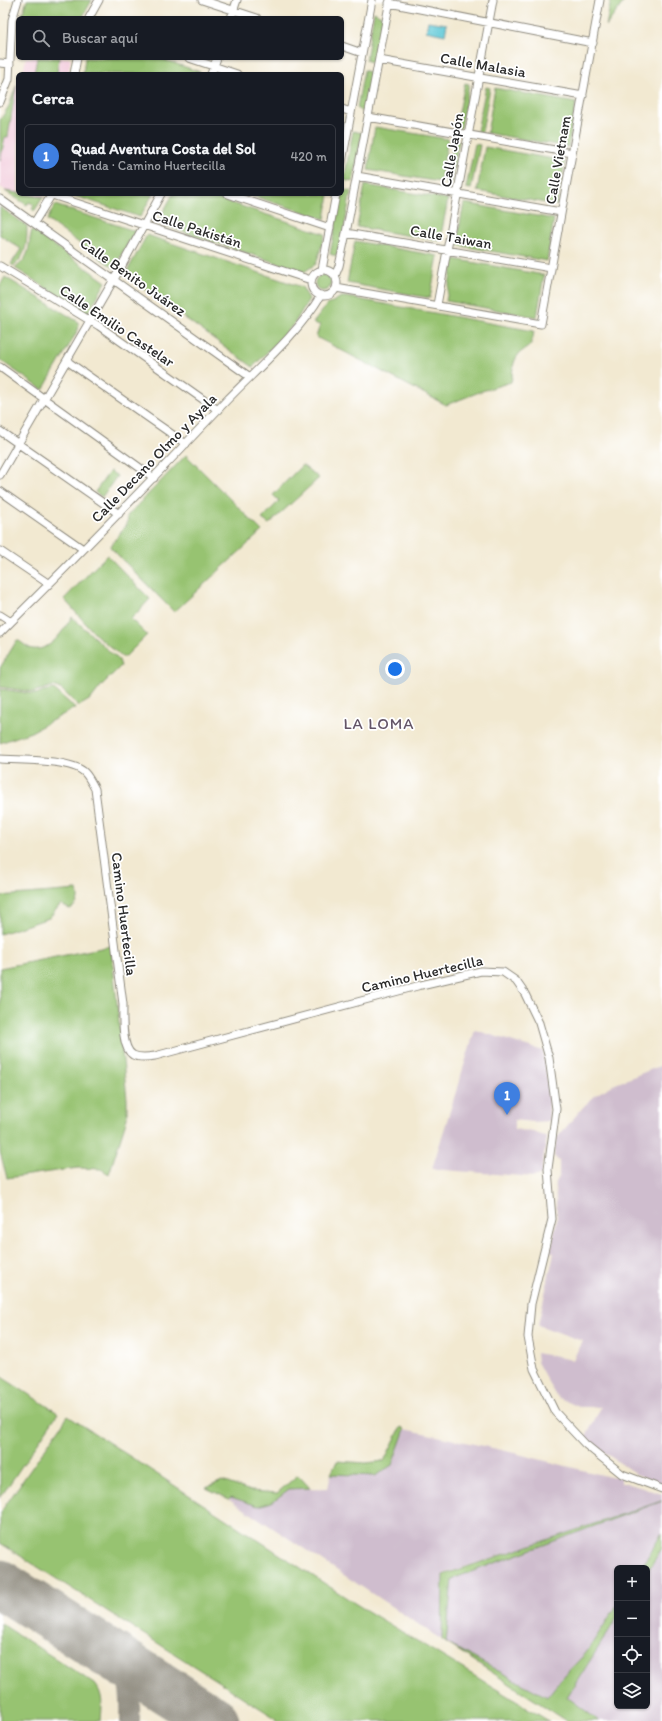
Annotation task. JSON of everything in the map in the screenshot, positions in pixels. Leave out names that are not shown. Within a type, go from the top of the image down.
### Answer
[{"type":"street","points":[[0,102],[9,79],[12,20],[18,0]]},
{"type":"street","points":[[90,16],[99,0]]},
{"type":"street","points":[[202,0],[251,16]]},
{"type":"street","points":[[232,16],[237,0]]},
{"type":"street","points":[[344,151],[372,0]]},
{"type":"street","name":"Calle Japón","points":[[437,305],[493,0]]},
{"type":"street","name":"Calle Vietnam","points":[[437,305],[541,324],[600,0]]},
{"type":"street","points":[[335,276],[339,266],[346,233],[390,1],[592,43]]},
{"type":"street","points":[[344,47],[362,53]]},
{"type":"street","points":[[74,72],[76,60]]},
{"type":"street","points":[[195,60],[231,72]]},
{"type":"street","points":[[212,72],[216,60]]},
{"type":"street","name":"Calle Malasia","points":[[379,60],[583,96]]},
{"type":"street","points":[[0,63],[10,64]]},
{"type":"street","points":[[344,110],[351,112]]},
{"type":"street","points":[[368,118],[572,154]]},
{"type":"street","points":[[357,176],[562,212]]},
{"type":"street","points":[[34,223],[51,196]]},
{"type":"street","name":"Calle Pakistán","points":[[55,196],[311,280]]},
{"type":"street","points":[[0,475],[114,280],[160,196]]},
{"type":"street","points":[[234,196],[330,228]]},
{"type":"street","points":[[322,270],[336,196]]},
{"type":"street","name":"Calle Benito Juárez","points":[[0,199],[250,377]]},
{"type":"street","name":"Calle Taiwan","points":[[346,233],[551,268]]},
{"type":"street","name":"Calle Emilio Castelar","points":[[0,266],[90,320],[218,410]]},
{"type":"street","points":[[322,270],[332,272],[335,276],[337,284],[336,288],[330,294],[321,296],[313,290],[311,280],[317,272],[322,270]]},
{"type":"street","points":[[336,288],[437,305]]},
{"type":"street","name":"Calle Decano Olmo y Ayala","points":[[0,633],[154,478],[250,377],[313,308],[321,296]]},
{"type":"street","points":[[67,361],[186,444]]},
{"type":"street","points":[[0,367],[154,478]]},
{"type":"street","points":[[0,431],[119,514]]},
{"type":"street","points":[[0,491],[83,549]]},
{"type":"street","points":[[0,551],[49,584]]},
{"type":"street","points":[[0,615],[11,622]]},
{"type":"street","name":"Camino Huertecilla","points":[[0,759],[58,762],[72,766],[84,772],[95,789],[123,1004],[124,1038],[126,1048],[133,1055],[144,1057],[155,1056],[421,985],[481,971],[503,972],[516,981],[525,994],[539,1023],[549,1058],[556,1109],[548,1169],[552,1219],[531,1304],[528,1337],[534,1369],[555,1412],[585,1444],[622,1474],[662,1489]]},
{"type":"shaded area","points":[[26,60],[71,60],[68,72],[23,72]]},
{"type":"shaded area","points":[[16,86],[16,196],[43,196],[34,211],[32,209],[34,205],[29,202],[27,205],[0,187],[0,120],[9,106]]},
{"type":"shaded area","points":[[475,1030],[543,1051],[549,1092],[549,1121],[533,1122],[514,1120],[514,1129],[533,1132],[547,1137],[542,1174],[534,1177],[432,1169]]},
{"type":"shaded area","points":[[662,1065],[662,1485],[636,1474],[585,1439],[601,1407],[579,1407],[559,1398],[554,1393],[537,1362],[536,1353],[573,1360],[582,1341],[538,1325],[554,1253],[550,1252],[557,1220],[555,1184],[559,1177],[559,1161],[554,1156],[556,1139],[584,1106],[597,1094],[613,1085]]},
{"type":"shaded area","points":[[405,1429],[506,1451],[610,1477],[621,1477],[621,1483],[626,1483],[662,1494],[662,1533],[643,1565],[614,1565],[614,1610],[586,1653],[562,1678],[547,1697],[446,1643],[452,1579],[646,1507],[443,1574],[442,1640],[229,1499],[231,1497],[258,1506],[272,1502],[289,1489],[328,1488],[331,1474],[375,1475],[392,1465]]},
{"type":"shaded area","points":[[662,1548],[662,1721],[599,1721],[567,1697],[614,1623],[614,1709],[650,1709],[650,1567]]},
{"type":"green space","points":[[27,0],[92,0],[83,16],[22,16]]},
{"type":"green space","points":[[611,0],[625,0],[606,26]]},
{"type":"green space","points":[[374,12],[383,17],[375,64],[366,60]]},
{"type":"green space","points":[[37,60],[59,60],[57,72],[34,72]]},
{"type":"green space","points":[[85,60],[165,60],[200,72],[83,72]]},
{"type":"green space","points":[[364,70],[373,74],[366,109],[362,112],[357,108]]},
{"type":"green space","points":[[465,83],[469,84],[461,128],[456,127]]},
{"type":"green space","points":[[16,86],[8,137],[5,137],[0,161],[0,120],[9,106]]},
{"type":"green space","points":[[486,87],[490,88],[482,132],[477,131]]},
{"type":"green space","points":[[495,88],[576,103],[568,147],[487,133]]},
{"type":"green space","points":[[375,127],[448,139],[440,182],[368,170]]},
{"type":"green space","points":[[353,131],[362,133],[353,182],[344,180]]},
{"type":"green space","points":[[454,140],[459,141],[450,185],[445,184]]},
{"type":"green space","points":[[475,144],[480,145],[471,189],[466,188]]},
{"type":"green space","points":[[485,147],[565,161],[557,205],[477,191]]},
{"type":"green space","points":[[365,185],[448,199],[440,241],[357,227]]},
{"type":"green space","points":[[344,190],[351,191],[339,257],[330,254],[341,196],[344,196]]},
{"type":"green space","points":[[5,191],[16,193],[16,196],[43,197],[34,211],[32,209],[34,205],[29,202],[27,205]]},
{"type":"green space","points":[[75,196],[152,196],[140,217]]},
{"type":"green space","points":[[172,196],[211,196],[325,234],[316,264],[304,272],[157,223]]},
{"type":"green space","points":[[253,196],[329,196],[325,219]]},
{"type":"green space","points":[[464,203],[554,219],[547,261],[456,245]]},
{"type":"green space","points":[[55,205],[135,231],[114,268],[47,220]]},
{"type":"green space","points":[[0,207],[27,226],[24,253],[18,262],[13,266],[11,264],[21,249],[0,235]]},
{"type":"green space","points":[[32,230],[106,282],[87,314],[15,268],[27,255]]},
{"type":"green space","points":[[147,235],[302,287],[309,299],[294,324],[253,367],[125,275]]},
{"type":"green space","points":[[355,241],[438,256],[430,298],[347,283]]},
{"type":"green space","points":[[454,259],[544,275],[537,317],[446,301]]},
{"type":"green space","points":[[323,275],[330,280],[331,283],[326,290],[323,291],[316,286],[315,283],[320,276]]},
{"type":"green space","points":[[5,277],[77,321],[79,325],[78,330],[43,390],[0,360],[0,285]]},
{"type":"green space","points":[[341,297],[534,331],[533,338],[529,347],[521,352],[515,360],[511,382],[446,405],[316,337],[320,325],[313,323],[327,305]]},
{"type":"green space","points":[[186,455],[262,531],[174,612],[110,547],[128,522],[127,516]]},
{"type":"green space","points":[[302,465],[319,478],[269,524],[262,519],[279,501],[273,495]]},
{"type":"green space","points":[[110,471],[117,476],[102,497],[95,492]]},
{"type":"green space","points":[[107,555],[150,599],[131,619],[147,635],[126,656],[122,657],[95,634],[64,599]]},
{"type":"green space","points":[[72,617],[119,660],[121,666],[101,686],[91,699],[79,706],[62,690],[54,686],[33,692],[0,687],[0,668],[17,640],[33,649],[46,647],[56,639]]},
{"type":"green space","points":[[0,689],[36,694],[54,689],[75,708],[31,732],[0,743]]},
{"type":"green space","points":[[77,890],[78,901],[70,909],[61,904],[49,918],[0,934],[0,896]]},
{"type":"green space","points":[[111,946],[127,1099],[127,1118],[109,1174],[101,1169],[78,1168],[7,1178],[0,1152],[0,968]]},
{"type":"green space","points":[[0,1376],[58,1413],[0,1498]]},
{"type":"green space","points":[[68,1416],[356,1604],[549,1721],[276,1721],[277,1719],[0,1543],[0,1513]]},
{"type":"green space","points":[[401,1427],[405,1429],[392,1465],[375,1476],[331,1474],[337,1461],[366,1463],[384,1461]]},
{"type":"green space","points":[[298,1475],[310,1488],[289,1489],[272,1502],[258,1506],[231,1497],[229,1499],[206,1488],[222,1481],[251,1491],[277,1493]]},
{"type":"green space","points":[[662,1501],[452,1579],[446,1643],[442,1640],[443,1575]]},
{"type":"green space","points":[[662,1533],[662,1548],[650,1567],[650,1565],[643,1565]]},
{"type":"green space","points":[[614,1610],[614,1623],[567,1697],[599,1721],[567,1721],[450,1645],[547,1697],[562,1678],[586,1653]]},
{"type":"green space","points":[[0,1623],[95,1684],[101,1697],[101,1721],[0,1721]]},
{"type":"water","points":[[428,21],[447,24],[445,35],[426,31]]},
{"type":"taxiway","points":[[115,1657],[127,1681],[130,1695],[130,1721]]},
{"type":"taxiway","points":[[195,1709],[204,1721]]},
{"type":"runway","points":[[0,1584],[215,1721]]},
{"type":"place","name":"Quad Aventura Costa del Sol","points":[[507,1115]]},
{"type":"district","name":"LA LOMA","points":[[379,723]]}]
